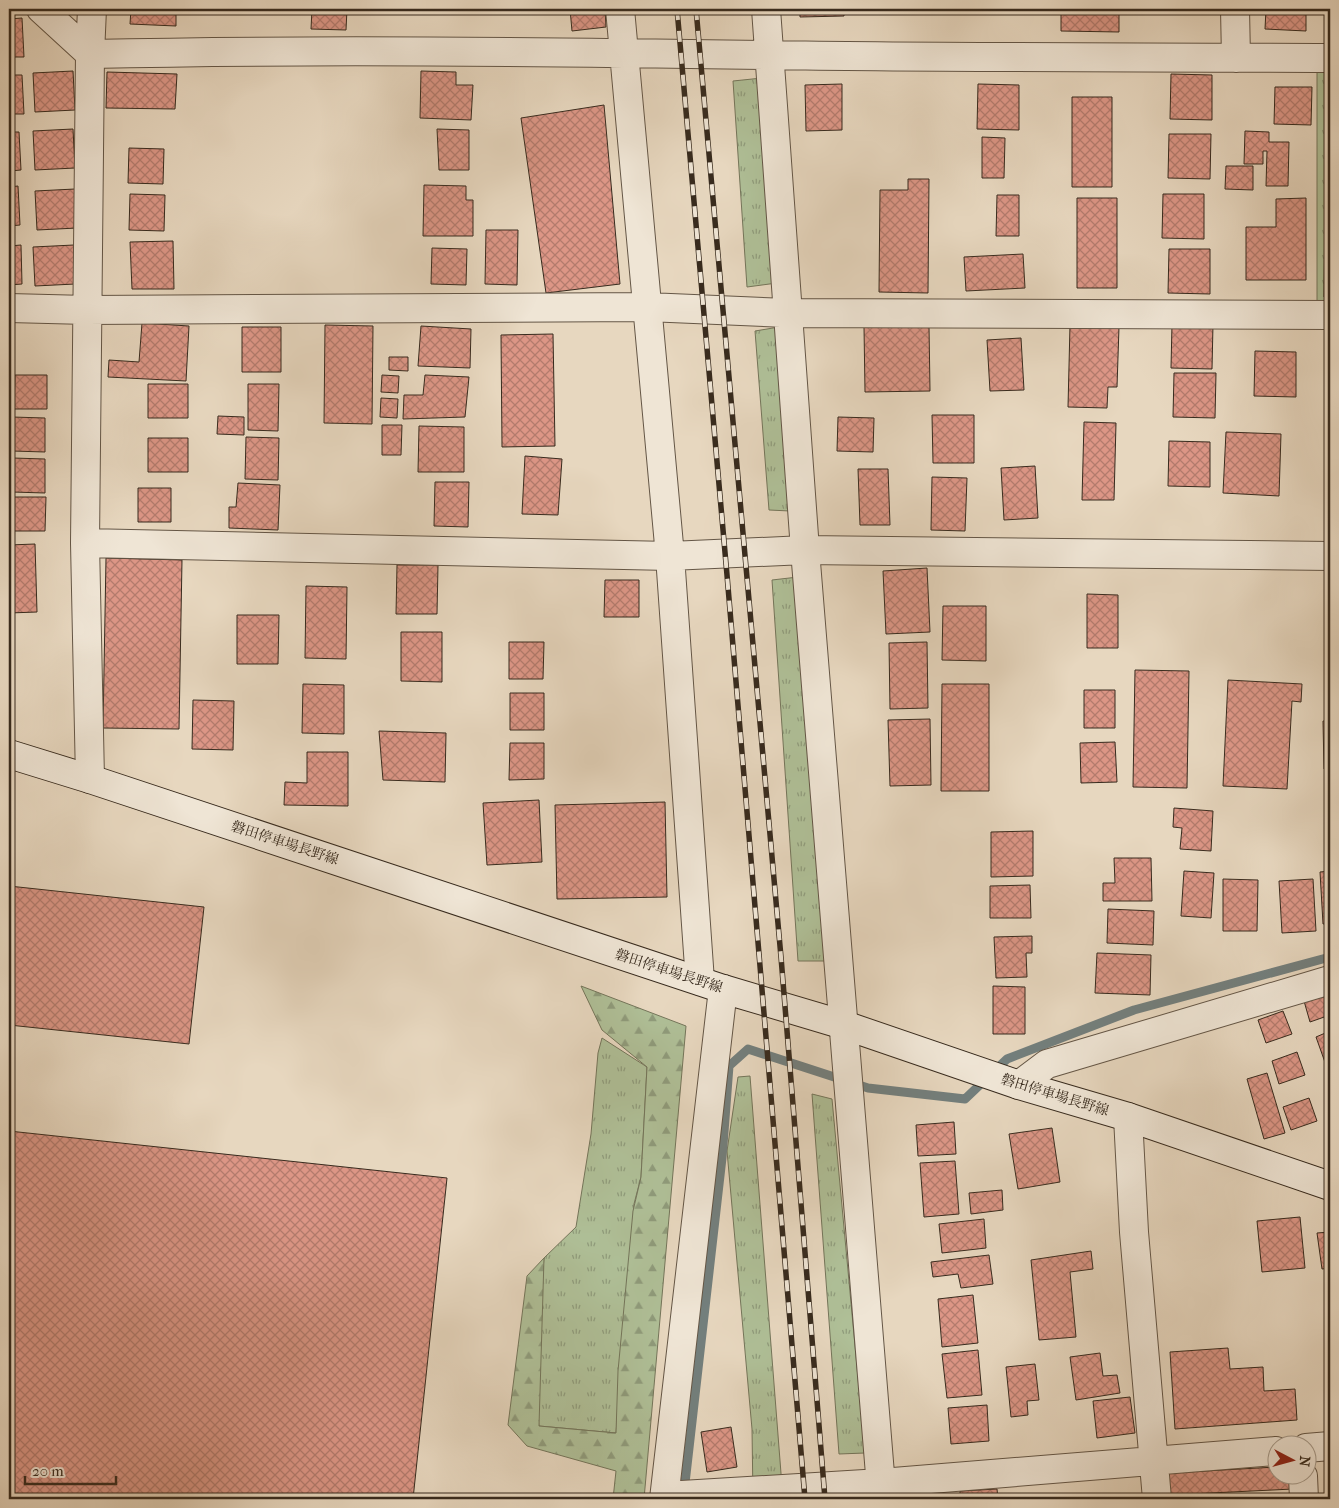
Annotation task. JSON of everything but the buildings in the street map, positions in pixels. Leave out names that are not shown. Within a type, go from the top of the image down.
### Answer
[{"type":"street","points":[[41,9],[90,54],[196,52],[624,53],[770,56],[1330,58]]},
{"type":"street","points":[[90,779],[85,543],[92,9]]},
{"type":"street","points":[[620,9],[711,985],[664,1498],[882,1491],[1154,1460],[1266,1452]]},
{"type":"street","points":[[766,9],[805,550],[882,1491]]},
{"type":"street","points":[[1236,9],[1236,58]]},
{"type":"street","points":[[9,308],[87,310],[647,307],[787,313],[1330,315]]},
{"type":"street","points":[[85,543],[670,556],[805,550],[1330,556]]},
{"type":"street","name":"磐田停車場長野線","points":[[9,754],[90,779],[711,985],[844,1024],[1019,1084],[1128,1118],[1330,1186]]},
{"type":"street","points":[[1019,1084],[1047,1064],[1330,980]]},
{"type":"street","points":[[1128,1118],[1134,1232],[1157,1499]]},
{"type":"street","points":[[1316,1447],[1330,1446]]},
{"type":"street","points":[[1303,1486],[1304,1499]]},
{"type":"green space","points":[[1317,71],[1330,71],[1330,307],[1317,307]]},
{"type":"green space","points":[[762,78],[777,283],[747,287],[733,81]]},
{"type":"green space","points":[[779,327],[790,511],[769,510],[755,331]]},
{"type":"green space","points":[[798,577],[827,961],[798,961],[772,580]]},
{"type":"green space","points":[[581,986],[686,1026],[644,1499],[613,1499],[616,1471],[527,1446],[508,1425],[527,1276],[544,1258],[539,1426],[616,1433],[618,1371],[633,1211],[641,1177],[647,1067],[602,1030]]},
{"type":"green space","points":[[602,1038],[647,1067],[641,1177],[634,1204],[616,1433],[539,1426],[533,1380],[544,1258],[576,1227],[591,1134],[598,1053]]},
{"type":"green space","points":[[750,1076],[783,1499],[753,1499],[752,1429],[727,1151],[738,1077]]},
{"type":"green space","points":[[812,1094],[832,1099],[865,1453],[839,1454]]},
{"type":"waterway","points":[[684,1492],[722,1158],[729,1066],[748,1049],[868,1088],[965,1099],[1007,1059],[1134,1010],[1330,957]]},
{"type":"railway","points":[[677,9],[805,1499]]},
{"type":"railway","points":[[696,9],[781,957],[825,1499]]}]
